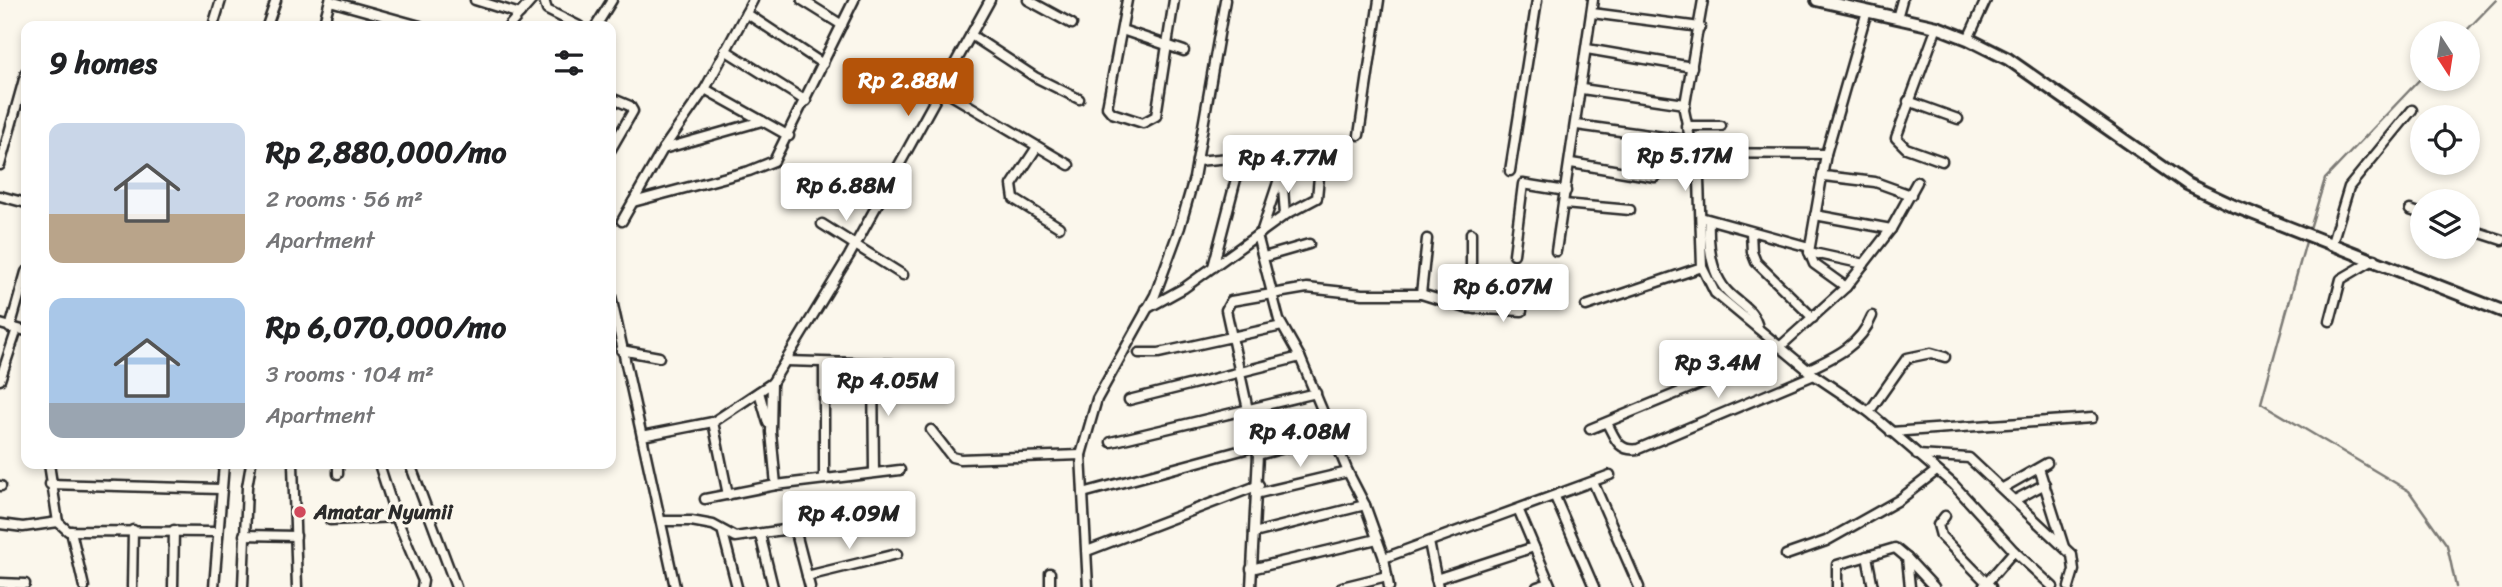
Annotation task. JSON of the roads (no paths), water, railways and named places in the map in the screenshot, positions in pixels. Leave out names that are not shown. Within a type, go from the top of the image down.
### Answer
[{"type":"main road","points":[[1817,0],[1937,27],[1968,38],[2008,59],[2178,179],[2281,224],[2502,311]]},
{"type":"street","points":[[215,21],[221,0]]},
{"type":"street","points":[[269,21],[276,0]]},
{"type":"street","points":[[324,21],[330,0],[403,21]]},
{"type":"street","points":[[475,0],[520,14]]},
{"type":"street","points":[[514,21],[532,0]]},
{"type":"street","points":[[544,0],[547,10],[569,21]]},
{"type":"street","points":[[599,21],[612,0]]},
{"type":"street","points":[[622,220],[663,149],[705,89],[753,0]]},
{"type":"street","points":[[802,0],[842,25]]},
{"type":"street","points":[[633,202],[768,164],[779,155],[855,0]]},
{"type":"street","points":[[642,436],[713,422],[772,383],[852,250],[990,0]]},
{"type":"street","points":[[1028,0],[1072,24]]},
{"type":"street","points":[[1127,0],[1107,104],[1112,113],[1143,122],[1154,119],[1174,0]]},
{"type":"street","points":[[1088,587],[1081,455],[1097,399],[1146,310],[1180,228],[1197,161],[1225,0]]},
{"type":"street","points":[[1359,135],[1379,0]]},
{"type":"street","points":[[1510,171],[1537,0]]},
{"type":"street","points":[[1556,251],[1577,125],[1593,0]]},
{"type":"street","points":[[1703,0],[1685,104],[1688,140],[1694,153],[1709,243],[1719,279],[1726,290],[1756,317],[1758,328]]},
{"type":"street","points":[[1897,18],[1902,0]]},
{"type":"street","points":[[1968,38],[1986,0]]},
{"type":"street","points":[[1846,287],[1814,264],[1809,250],[1826,153],[1867,11]]},
{"type":"street","points":[[746,13],[823,64]]},
{"type":"street","points":[[1592,13],[1700,27]]},
{"type":"street","points":[[1937,27],[1896,131],[1898,143],[1942,161]]},
{"type":"street","points":[[1122,30],[1184,51]]},
{"type":"street","points":[[971,35],[1035,77],[1079,99]]},
{"type":"street","points":[[1587,49],[1692,66]]},
{"type":"street","points":[[725,50],[806,101]]},
{"type":"street","points":[[705,89],[789,136]]},
{"type":"street","points":[[941,89],[1069,165]]},
{"type":"street","points":[[1582,89],[1685,104]]},
{"type":"street","points":[[0,165],[21,90]]},
{"type":"street","points":[[616,99],[630,106],[633,111],[616,140]]},
{"type":"street","points":[[1908,102],[1958,119]]},
{"type":"street","points":[[2330,242],[2349,187],[2410,112]]},
{"type":"street","points":[[663,149],[762,121]]},
{"type":"street","points":[[1577,125],[1688,140]]},
{"type":"street","points":[[1686,126],[1721,126]]},
{"type":"street","points":[[1571,163],[1655,177],[1672,162],[1688,140]]},
{"type":"street","points":[[1038,148],[1012,185],[1011,192],[1014,199],[1059,227]]},
{"type":"street","points":[[1146,310],[1213,267],[1285,215],[1317,198],[1321,155],[1317,150],[1283,151],[1197,161]]},
{"type":"street","points":[[1283,151],[1285,215]]},
{"type":"street","points":[[1694,153],[1826,153]]},
{"type":"street","points":[[1213,267],[1242,156]]},
{"type":"street","points":[[1282,170],[1259,234],[1264,257],[1282,326],[1300,357],[1348,472],[1365,505],[1384,558],[1389,587]]},
{"type":"street","points":[[1824,176],[1875,182],[1912,195]]},
{"type":"street","points":[[1590,429],[1778,347],[1846,287],[1891,229],[1917,183]]},
{"type":"street","points":[[1514,254],[1523,184],[1566,191]]},
{"type":"street","points":[[0,196],[21,202]]},
{"type":"street","points":[[1564,204],[1630,210]]},
{"type":"street","points":[[1815,215],[1891,229]]},
{"type":"street","points":[[1705,218],[1864,264]]},
{"type":"street","points":[[1705,218],[1702,267],[1714,293],[1810,372],[1869,412],[1954,485],[2014,551],[2053,587]]},
{"type":"street","points":[[822,225],[852,250],[902,275]]},
{"type":"street","points":[[1751,232],[1752,252],[1756,262],[1813,318]]},
{"type":"street","points":[[1471,233],[1471,282],[1475,309]]},
{"type":"street","points":[[2480,233],[2502,240]]},
{"type":"street","points":[[1421,294],[1427,239]]},
{"type":"street","points":[[1264,257],[1309,244]]},
{"type":"street","points":[[2330,321],[2342,279],[2375,259]]},
{"type":"street","points":[[1586,306],[1702,267]]},
{"type":"street","points":[[1251,587],[1259,489],[1258,451],[1226,310],[1231,301],[1300,288],[1421,294],[1475,309],[1522,311]]},
{"type":"street","points":[[0,380],[21,294]]},
{"type":"street","points":[[1607,423],[1620,447],[1625,450],[1638,449],[1810,372],[1851,347],[1866,331],[1872,316]]},
{"type":"street","points":[[616,323],[675,587]]},
{"type":"street","points":[[0,324],[21,330]]},
{"type":"street","points":[[1139,353],[1159,353],[1282,326]]},
{"type":"street","points":[[621,350],[659,358]]},
{"type":"street","points":[[1869,412],[1908,358],[1918,354],[1945,357]]},
{"type":"street","points":[[1129,400],[1300,357]]},
{"type":"street","points":[[786,361],[892,364]]},
{"type":"street","points":[[824,364],[824,479]]},
{"type":"street","points":[[873,364],[874,472]]},
{"type":"street","points":[[772,383],[771,432],[776,485]]},
{"type":"street","points":[[760,392],[771,432]]},
{"type":"street","points":[[1111,442],[1316,393]]},
{"type":"street","points":[[1891,432],[2092,418]]},
{"type":"street","points":[[713,422],[728,495]]},
{"type":"street","points":[[931,430],[952,457],[960,459],[1081,455]]},
{"type":"street","points":[[1083,493],[1333,435]]},
{"type":"street","points":[[1917,455],[1969,458],[2065,549],[2074,562],[2069,587]]},
{"type":"street","points":[[2003,488],[2047,463]]},
{"type":"street","points":[[2039,468],[2065,549]]},
{"type":"street","points":[[49,469],[58,522]]},
{"type":"street","points":[[214,587],[222,469]]},
{"type":"street","points":[[243,587],[244,535],[251,469]]},
{"type":"street","points":[[293,469],[297,587]]},
{"type":"street","points":[[338,469],[338,474]]},
{"type":"street","points":[[381,469],[396,517],[423,581],[422,587]]},
{"type":"street","points":[[412,469],[456,587]]},
{"type":"street","points":[[705,499],[776,485],[900,470]]},
{"type":"street","points":[[1786,555],[1826,541],[1899,500],[1935,471]]},
{"type":"street","points":[[1087,551],[1259,489],[1348,472]]},
{"type":"street","points":[[1384,558],[1610,475]]},
{"type":"street","points":[[1592,482],[1639,587]]},
{"type":"street","points":[[50,484],[220,489]]},
{"type":"street","points":[[2015,499],[2045,484]]},
{"type":"street","points":[[1555,497],[1594,587]]},
{"type":"street","points":[[1254,533],[1365,505]]},
{"type":"street","points":[[1519,510],[1550,585],[1537,587]]},
{"type":"street","points":[[662,521],[691,521],[713,525],[723,533],[735,537],[908,512]]},
{"type":"street","points":[[1945,516],[1938,526],[1941,537],[1987,586],[2014,551]]},
{"type":"street","points":[[330,520],[396,517]]},
{"type":"street","points":[[0,524],[23,527],[58,522],[71,531],[216,532]]},
{"type":"street","points":[[795,529],[810,587]]},
{"type":"street","points":[[132,587],[133,530]]},
{"type":"street","points":[[173,587],[174,530]]},
{"type":"street","points":[[71,531],[85,587]]},
{"type":"street","points":[[723,533],[737,587]]},
{"type":"street","points":[[760,534],[773,587]]},
{"type":"street","points":[[244,535],[296,536]]},
{"type":"street","points":[[1251,569],[1377,539]]},
{"type":"street","points":[[1429,542],[1437,583],[1534,547]]},
{"type":"street","points":[[1837,587],[1838,565],[1895,548],[1934,587]]},
{"type":"street","points":[[807,576],[897,554]]},
{"type":"street","points":[[1867,556],[1873,587]]},
{"type":"street","points":[[1907,558],[1910,587]]},
{"type":"street","points":[[1050,573],[1050,587]]},
{"type":"street","points":[[1342,587],[1387,576]]},
{"type":"street","points":[[0,583],[24,584]]},
{"type":"waterway","points":[[2476,21],[2496,0]]},
{"type":"waterway","points":[[2309,232],[2325,179],[2410,90]]},
{"type":"waterway","points":[[2307,238],[2261,403],[2409,491],[2447,545],[2456,587]]},
{"type":"place","name":"Amatar Nyumii","points":[[300,512]]}]
